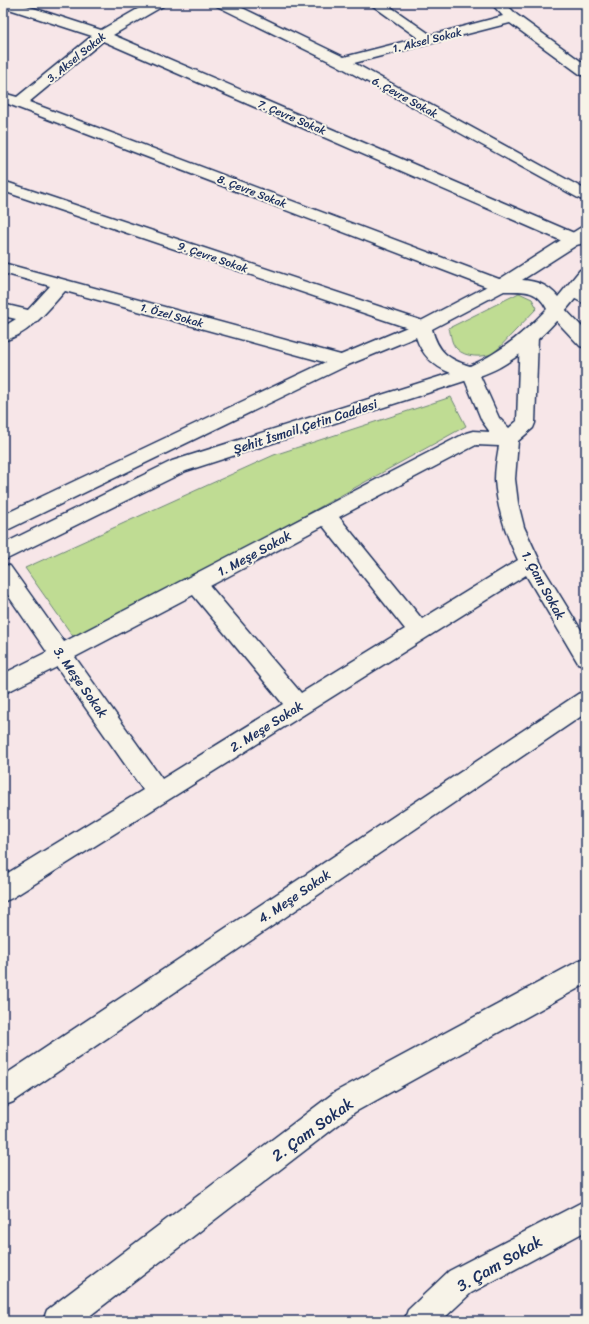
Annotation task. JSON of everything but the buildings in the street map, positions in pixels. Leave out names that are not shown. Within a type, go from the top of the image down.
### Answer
[{"type":"street","name":"7. Çevre Sokak","points":[[5,3],[102,35],[580,236]]},
{"type":"street","name":"3. Aksel Sokak","points":[[19,103],[102,35],[158,3]]},
{"type":"street","name":"6. Çevre Sokak","points":[[222,3],[342,62],[586,196]]},
{"type":"street","points":[[376,3],[430,40]]},
{"type":"street","points":[[498,3],[512,18],[586,72]]},
{"type":"street","name":"1. Aksel Sokak","points":[[342,62],[512,18]]},
{"type":"street","name":"8. Çevre Sokak","points":[[3,97],[502,286]]},
{"type":"street","name":"9. Çevre Sokak","points":[[3,186],[423,327]]},
{"type":"street","points":[[3,524],[342,362],[423,327],[502,286],[580,236]]},
{"type":"street","name":"1. Özel Sokak","points":[[3,268],[342,362]]},
{"type":"street","name":"Şehit İsmail Çetin Caddesi","points":[[3,553],[179,466],[472,373],[502,358],[529,336],[556,310],[580,294],[586,274]]},
{"type":"street","points":[[3,335],[32,317],[62,284]]},
{"type":"street","points":[[502,286],[522,286],[541,289],[552,299],[556,310],[586,342]]},
{"type":"street","points":[[3,310],[32,317]]},
{"type":"street","points":[[423,327],[426,342],[435,356],[450,366],[472,373],[491,421],[509,439],[526,423],[529,336]]},
{"type":"street","name":"1. Meşe Sokak","points":[[3,685],[473,438],[509,439]]},
{"type":"street","name":"1. Çam Sokak","points":[[509,439],[505,478],[511,519],[529,563],[586,657]]},
{"type":"street","points":[[326,515],[419,631]]},
{"type":"street","name":"2. Meşe Sokak","points":[[3,890],[529,563]]},
{"type":"street","name":"3. Meşe Sokak","points":[[3,572],[158,793]]},
{"type":"street","points":[[196,584],[298,706]]},
{"type":"street","name":"4. Meşe Sokak","points":[[3,1092],[586,701]]},
{"type":"street","name":"2. Çam Sokak","points":[[58,1321],[345,1102],[586,970]]},
{"type":"street","name":"3. Çam Sokak","points":[[419,1321],[460,1282],[586,1215]]},
{"type":"green space","points":[[519,293],[532,299],[537,308],[493,354],[484,356],[469,355],[461,352],[455,347],[452,342],[449,328]]},
{"type":"green space","points":[[451,397],[466,426],[77,642],[25,568],[274,455]]}]
